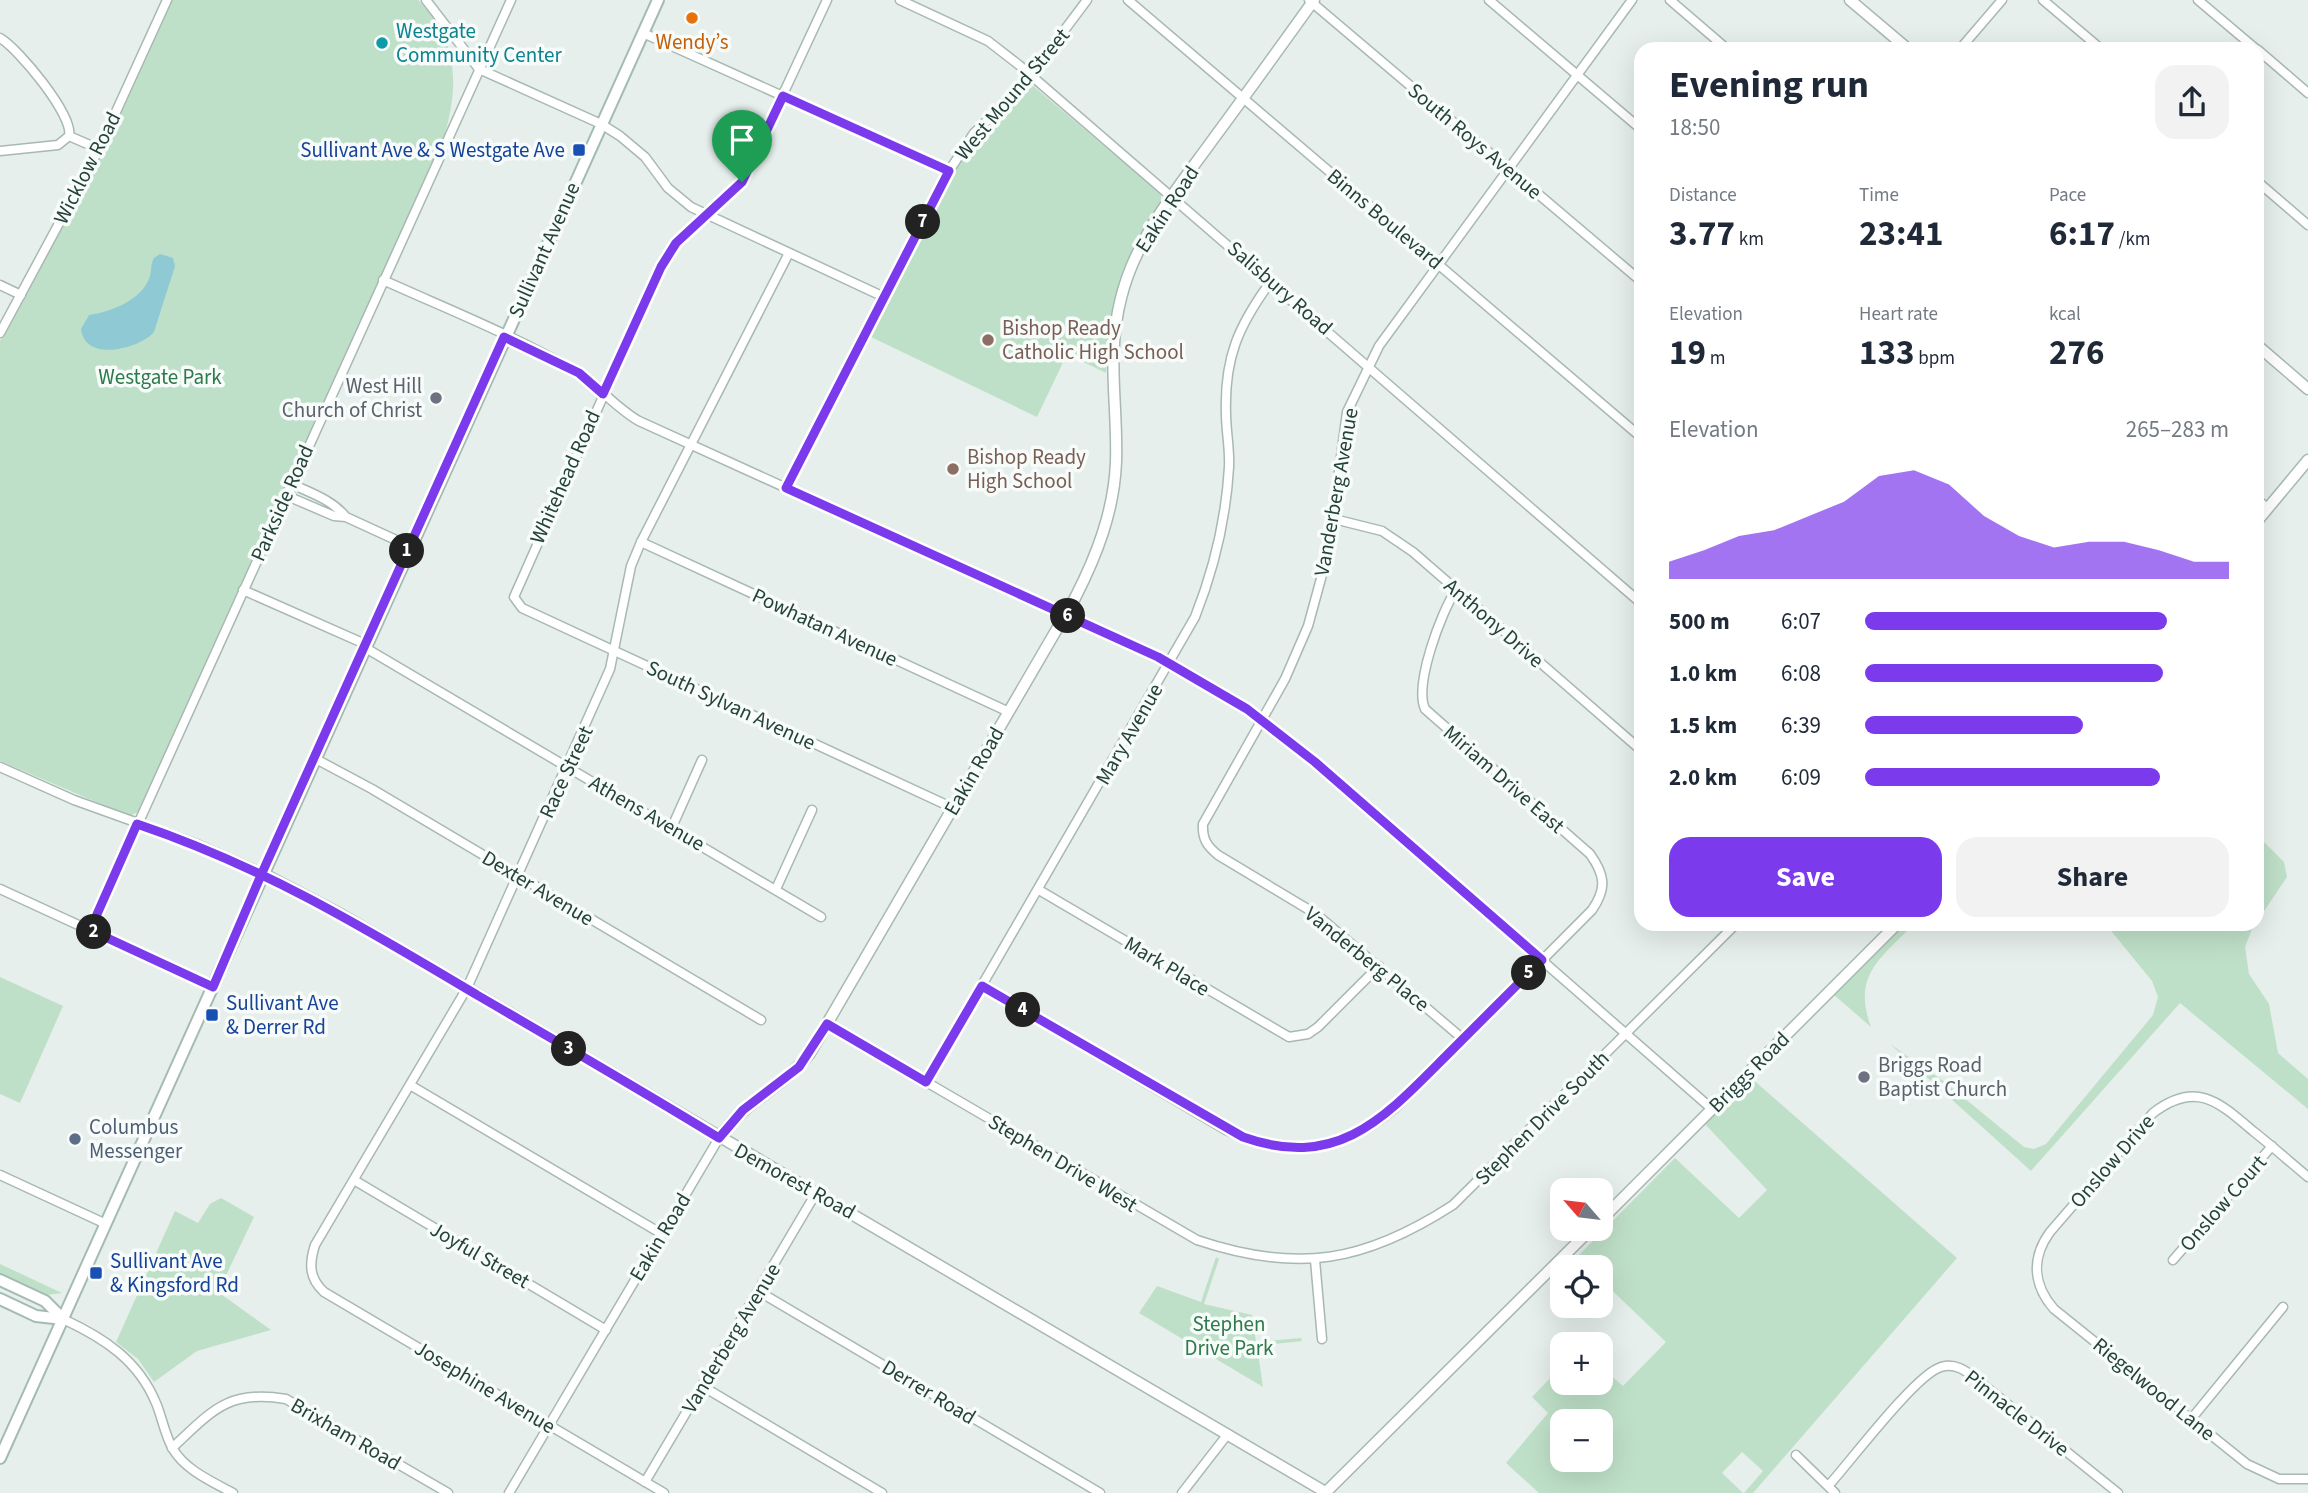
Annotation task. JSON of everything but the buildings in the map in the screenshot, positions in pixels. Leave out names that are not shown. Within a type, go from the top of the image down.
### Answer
[{"type":"main road","name":"Sullivant Avenue","points":[[0,1458],[657,0]]},
{"type":"main road","points":[[0,1280],[45,1301],[63,1319]]},
{"type":"main road","points":[[0,1299],[36,1316],[63,1319]]},
{"type":"street","name":"Wicklow Road","points":[[0,332],[99,149],[167,0]]},
{"type":"street","points":[[426,0],[479,69],[601,124],[645,158],[679,199],[706,215],[884,297]]},
{"type":"street","name":"Parkside Road","points":[[90,930],[510,0]]},
{"type":"street","name":"Whitehead Road","points":[[514,597],[661,267],[676,243],[742,182],[827,0]]},
{"type":"street","name":"Salisbury Road","points":[[900,0],[988,41],[1032,76],[1634,597]]},
{"type":"street","name":"West Mound Street","points":[[786,488],[949,171],[974,133],[1032,76],[1087,0]]},
{"type":"street","name":"Binns Boulevard","points":[[1128,0],[1634,431]]},
{"type":"street","points":[[1489,0],[1634,123]]},
{"type":"street","name":"Vanderberg Avenue","points":[[1202,835],[1207,814],[1284,680],[1308,626],[1324,572],[1334,519],[1341,437],[1347,412],[1368,365],[1632,0]]},
{"type":"street","points":[[1670,0],[1719,42]]},
{"type":"street","points":[[1850,0],[1900,42]]},
{"type":"street","points":[[1966,42],[2001,0]]},
{"type":"street","points":[[2043,0],[2093,42]]},
{"type":"street","points":[[2199,0],[2248,42]]},
{"type":"street","name":"Eakin Road","points":[[509,1493],[719,1138],[743,1110],[799,1067],[827,1024],[1065,615],[1092,563],[1113,490],[1116,444],[1111,376],[1122,295],[1140,247],[1172,195],[1312,1]]},
{"type":"street","name":"South Roys Avenue","points":[[1312,1],[1634,275]]},
{"type":"street","points":[[643,33],[949,171]]},
{"type":"street","points":[[0,38],[20,55],[52,98],[68,122],[69,136]]},
{"type":"street","points":[[2264,56],[2308,93]]},
{"type":"street","points":[[69,136],[99,149]]},
{"type":"street","points":[[0,151],[58,145],[69,136]]},
{"type":"street","points":[[2264,187],[2308,225]]},
{"type":"street","name":"Race Street","points":[[312,1275],[310,1260],[315,1245],[467,988],[568,766],[615,652],[631,566],[641,542],[789,253]]},
{"type":"street","points":[[383,280],[579,373],[639,421],[1170,664],[1261,720],[1315,762],[1712,1109]]},
{"type":"street","name":"Mary Avenue","points":[[926,1082],[1195,617],[1220,537],[1229,464],[1226,384],[1231,349],[1246,317],[1271,281]]},
{"type":"street","points":[[0,285],[21,295]]},
{"type":"street","points":[[2264,351],[2308,389]]},
{"type":"street","points":[[2264,512],[2308,460]]},
{"type":"street","points":[[346,517],[338,507],[318,495],[296,486],[289,489],[292,498],[334,516],[346,517],[409,546]]},
{"type":"street","points":[[2264,505],[2267,508]]},
{"type":"street","name":"Anthony Drive","points":[[1334,519],[1382,531],[1413,552],[1634,744]]},
{"type":"street","name":"Powhatan Avenue","points":[[641,542],[1009,712]]},
{"type":"street","name":"Athens Avenue","points":[[243,590],[364,646],[821,917]]},
{"type":"street","name":"Miriam Drive East","points":[[1456,590],[1448,603],[1422,683],[1420,699],[1425,709],[1590,854],[1601,870],[1604,886],[1600,898],[1542,960]]},
{"type":"street","name":"South Sylvan Avenue","points":[[514,597],[522,608],[953,808]]},
{"type":"street","name":"Dexter Avenue","points":[[314,758],[761,1020]]},
{"type":"street","points":[[672,827],[702,760]]},
{"type":"street","points":[[0,767],[137,824],[199,845],[262,873]]},
{"type":"street","points":[[776,889],[812,810]]},
{"type":"street","name":"Vanderberg Place","points":[[1202,835],[1208,847],[1218,855],[1316,914],[1463,1039]]},
{"type":"street","name":"Demorest Road","points":[[262,873],[342,915],[1326,1493]]},
{"type":"street","points":[[0,889],[213,987]]},
{"type":"street","name":"Mark Place","points":[[1038,890],[1281,1034],[1296,1038],[1318,1027],[1379,966]]},
{"type":"street","name":"Stephen Drive South","points":[[1315,1260],[1359,1252],[1412,1231],[1453,1205],[1729,931]]},
{"type":"street","name":"Briggs Road","points":[[1614,1207],[1890,931]]},
{"type":"street","points":[[982,986],[1226,1130],[1280,1148],[1326,1146],[1373,1126],[1542,960]]},
{"type":"street","name":"Stephen Drive West","points":[[827,1024],[1197,1240],[1236,1253],[1315,1260]]},
{"type":"street","points":[[410,1085],[662,1234]]},
{"type":"street","name":"Onslow Drive","points":[[2037,1259],[2050,1232],[2153,1113],[2165,1104],[2193,1096],[2216,1101],[2308,1177]]},
{"type":"street","name":"Onslow Court","points":[[2173,1260],[2272,1146]]},
{"type":"street","points":[[0,1175],[106,1224]]},
{"type":"street","name":"Joyful Street","points":[[354,1180],[606,1330]]},
{"type":"street","name":"Vanderberg Avenue","points":[[645,1482],[816,1193]]},
{"type":"street","points":[[1326,1493],[1579,1241]]},
{"type":"street","name":"Riegelwood Lane","points":[[2037,1259],[2041,1291],[2054,1309],[2247,1464],[2279,1479],[2308,1479]]},
{"type":"street","points":[[1315,1260],[1322,1339]]},
{"type":"street","name":"Josephine Avenue","points":[[312,1275],[324,1293],[664,1493]]},
{"type":"street","name":"Derrer Road","points":[[758,1291],[1100,1493]]},
{"type":"street","points":[[2192,1419],[2283,1307]]},
{"type":"street","points":[[63,1319],[88,1331],[130,1360],[148,1384],[172,1448],[195,1471],[233,1493]]},
{"type":"street","name":"Pinnacle Drive","points":[[1832,1489],[1920,1380],[1940,1367],[1951,1366],[1975,1378],[2118,1493]]},
{"type":"street","points":[[702,1386],[882,1493]]},
{"type":"street","name":"Brixham Road","points":[[172,1448],[211,1412],[238,1398],[259,1394],[286,1399],[448,1493]]},
{"type":"street","points":[[1182,1493],[1227,1435]]},
{"type":"street","points":[[1796,1455],[1832,1489]]},
{"type":"green space","name":"Westgate Park","points":[[172,0],[418,0],[441,30],[452,64],[453,82],[444,137],[138,812],[129,816],[0,761],[0,341],[98,159]]},
{"type":"green space","points":[[1032,85],[1161,194],[1161,201],[1138,244],[1122,284],[1112,325],[1106,373],[1067,354],[1037,417],[869,336],[961,160],[980,132]]},
{"type":"green space","points":[[2264,842],[2284,862],[2287,877],[2264,911]]},
{"type":"green space","points":[[1895,931],[1907,931],[1880,958],[1867,981],[1866,1009],[1871,1027],[1833,994]]},
{"type":"green space","points":[[2251,931],[2245,947],[2249,974],[2269,1004],[2278,1053],[2308,1079],[2308,1109],[2180,1003],[2031,1171],[1890,1044],[1942,1080],[2024,1147],[2034,1149],[2046,1144],[2153,1015],[2158,997],[2152,981],[2112,932]]},
{"type":"green space","points":[[0,977],[63,1006],[20,1103],[0,1094]]},
{"type":"green space","points":[[1750,1077],[1957,1258],[1753,1493],[1744,1493],[1763,1471],[1742,1452],[1722,1473],[1743,1493],[1539,1493],[1506,1463],[1548,1413],[1532,1397],[1550,1378],[1550,1395],[1613,1395],[1613,1377],[1623,1386],[1666,1342],[1613,1291],[1613,1255],[1579,1255],[1593,1241],[1614,1241],[1614,1220],[1675,1158],[1739,1218],[1767,1190],[1704,1123]]},
{"type":"green space","points":[[221,1198],[254,1217],[218,1292],[271,1330],[197,1351],[154,1382],[138,1359],[116,1342],[175,1211],[198,1223],[210,1204]]},
{"type":"green space","name":"Stephen Drive Park","points":[[1216,1257],[1219,1259],[1204,1304],[1252,1315],[1256,1342],[1301,1338],[1302,1341],[1257,1346],[1263,1387],[1139,1313],[1157,1286],[1201,1302]]},
{"type":"green space","points":[[0,1264],[62,1293],[47,1295],[0,1274]]},
{"type":"water","points":[[160,254],[173,258],[175,266],[154,332],[137,343],[113,350],[92,346],[85,340],[81,329],[89,315],[115,308],[139,293],[149,279],[154,258]]},
{"type":"place","name":"Wendy’s","points":[[692,18]]},
{"type":"place","name":"Westgate Community Center","points":[[382,43]]},
{"type":"place","name":"Sullivant Ave & S Westgate Ave","points":[[579,150]]},
{"type":"place","name":"Bishop Ready Catholic High School","points":[[988,340]]},
{"type":"place","name":"West Hill Church of Christ","points":[[436,398]]},
{"type":"place","name":"Bishop Ready High School","points":[[953,469]]},
{"type":"place","name":"Sullivant Ave & Derrer Rd","points":[[212,1015]]},
{"type":"place","name":"Briggs Road Baptist Church","points":[[1864,1077]]},
{"type":"place","name":"Columbus Messenger","points":[[75,1139]]},
{"type":"place","name":"Sullivant Ave & Kingsford Rd","points":[[96,1273]]},
{"type":"route","points":[[742,182],[676,243],[661,267],[603,394],[579,373],[504,337],[363,647],[262,873],[236,930],[213,987],[90,930],[137,824],[228,857],[262,873],[342,915],[719,1138],[751,1102],[799,1067],[827,1024],[926,1082],[982,986],[1226,1130],[1261,1144],[1300,1149],[1326,1146],[1373,1126],[1395,1108],[1542,960],[1315,762],[1247,709],[1158,657],[786,488],[949,171],[783,96],[742,182]]}]
